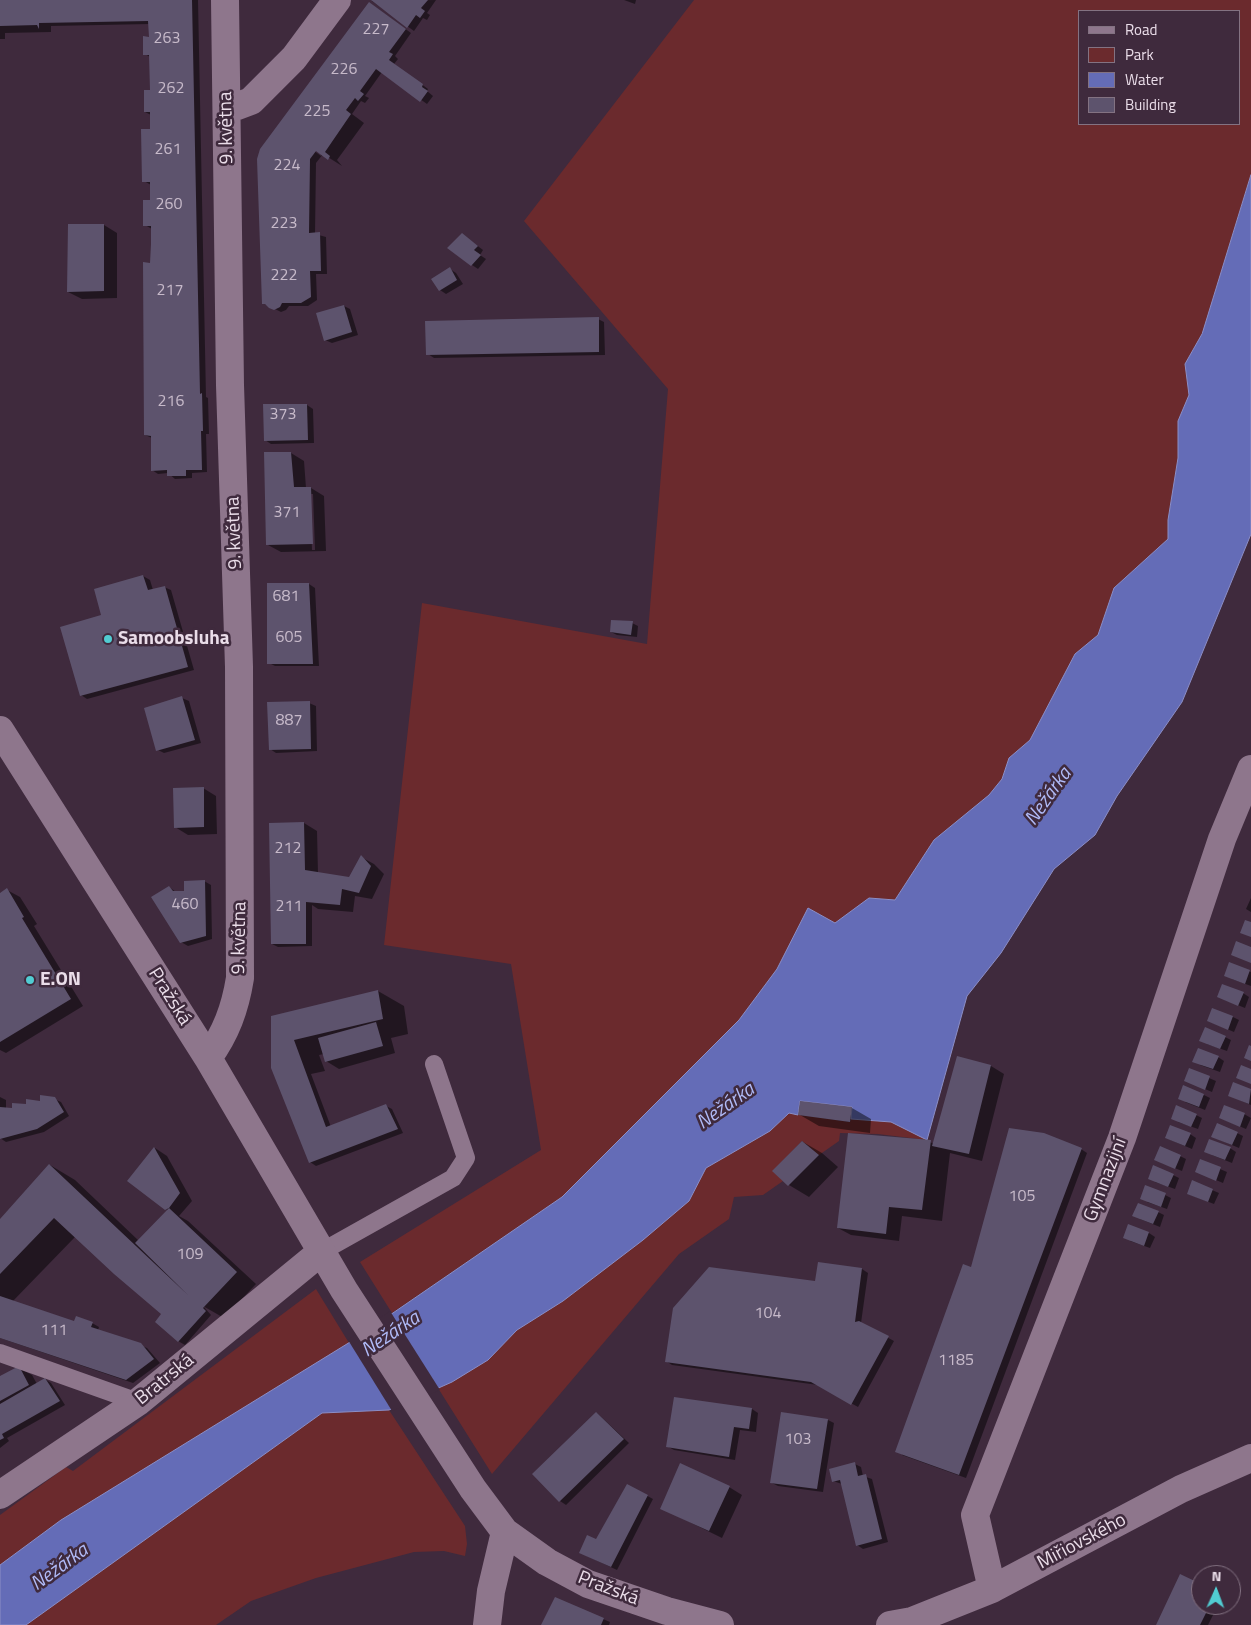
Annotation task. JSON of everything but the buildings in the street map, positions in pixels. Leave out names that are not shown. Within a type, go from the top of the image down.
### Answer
[{"type":"street","name":"9. května","points":[[208,1058],[226,1030],[233,1013],[240,978],[239,667],[230,385],[225,0]]},
{"type":"street","points":[[227,110],[251,101],[294,58],[337,0]]},
{"type":"street","name":"Pražská","points":[[0,730],[208,1058],[326,1260],[473,1489],[505,1532],[546,1562],[588,1584],[667,1611],[720,1625]]},
{"type":"street","name":"Gymnazijní","points":[[992,1589],[975,1515],[1122,1138],[1222,839],[1251,769]]},
{"type":"street","name":"Bratrská","points":[[0,1495],[138,1402],[326,1260]]},
{"type":"street","name":"Miřiovského","points":[[906,1624],[992,1589],[1181,1489],[1251,1458]]},
{"type":"street","points":[[487,1625],[491,1591],[505,1532]]},
{"type":"lane","points":[[326,1260],[453,1178],[466,1158],[434,1064]]},
{"type":"lane","points":[[0,1353],[138,1402]]},
{"type":"green space","points":[[694,0],[1251,0],[1251,175],[1202,334],[1185,364],[1189,395],[1178,421],[1178,458],[1168,520],[1168,539],[1114,588],[1098,635],[1075,654],[1030,741],[1009,758],[1002,779],[989,795],[934,840],[895,900],[869,898],[835,923],[808,908],[777,969],[739,1020],[562,1197],[392,1313],[360,1262],[541,1150],[511,964],[384,945],[422,603],[647,644],[668,389],[524,221]]},
{"type":"green space","points":[[789,1113],[850,1122],[851,1119],[891,1122],[927,1140],[878,1134],[840,1133],[839,1141],[819,1155],[802,1141],[773,1171],[783,1181],[763,1195],[734,1197],[729,1219],[679,1254],[492,1474],[438,1388],[488,1360],[517,1330],[563,1301],[689,1201],[706,1168],[770,1131]]},
{"type":"green space","points":[[316,1289],[349,1343],[61,1520],[0,1565],[0,1515],[66,1467],[73,1471]]},
{"type":"green space","points":[[389,1410],[465,1526],[467,1544],[465,1556],[444,1551],[414,1552],[316,1578],[251,1601],[216,1625],[26,1625],[322,1413]]},
{"type":"water","name":"Nežárka","points":[[1251,175],[1251,534],[1182,702],[1117,796],[1095,835],[1054,869],[1001,953],[967,996],[927,1140],[891,1122],[851,1119],[852,1107],[800,1101],[798,1115],[789,1113],[770,1131],[706,1168],[689,1201],[643,1240],[563,1301],[517,1330],[488,1360],[452,1382],[389,1410],[322,1413],[26,1625],[0,1625],[0,1565],[61,1520],[355,1339],[562,1197],[739,1020],[777,969],[808,908],[835,923],[869,898],[895,900],[934,840],[989,795],[1002,779],[1009,758],[1030,740],[1075,654],[1098,635],[1114,588],[1168,539],[1168,520],[1178,458],[1178,421],[1189,395],[1185,364],[1202,334]]},
{"type":"pier","points":[[390,1311],[440,1390],[392,1411],[348,1340]]},
{"type":"place","name":"Samoobsluha","points":[[108,639]]},
{"type":"place","name":"E.ON","points":[[30,980]]}]
